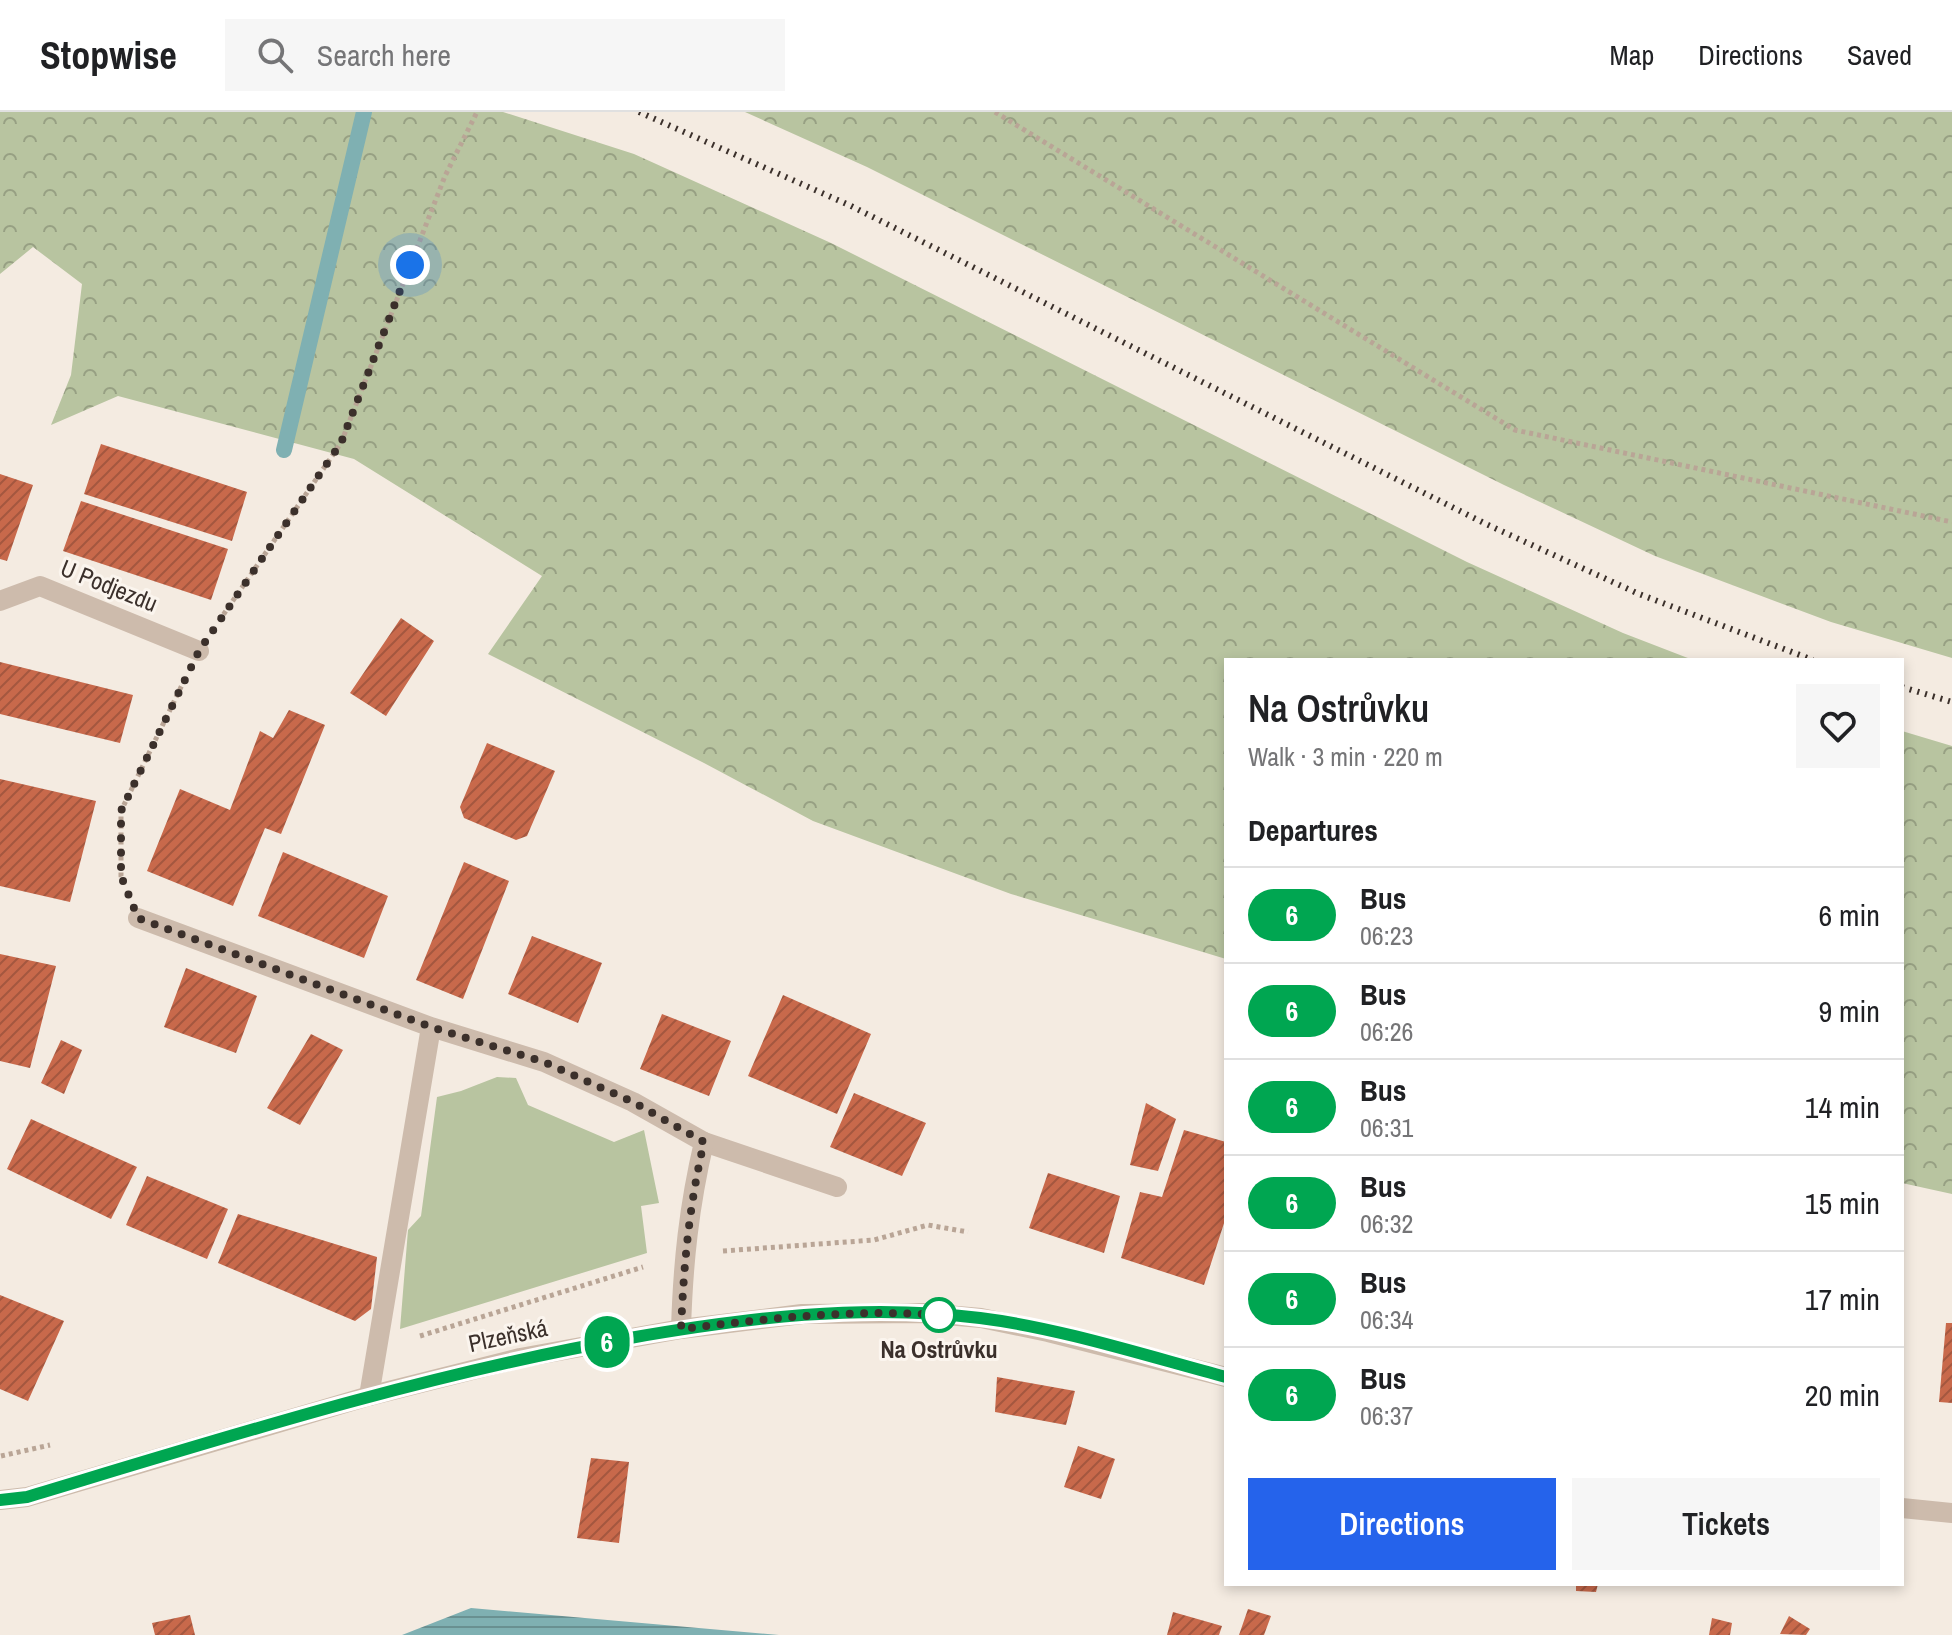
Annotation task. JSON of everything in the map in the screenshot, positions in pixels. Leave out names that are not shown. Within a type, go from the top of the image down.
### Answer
[{"type":"street","name":"U Podjezdu","points":[[0,601],[40,586],[199,651]]},
{"type":"street","points":[[138,918],[431,1027],[544,1062],[633,1102],[704,1142],[837,1187]]},
{"type":"street","points":[[369,1396],[431,1027]]},
{"type":"street","points":[[681,1329],[684,1254],[704,1142]]},
{"type":"street","name":"Plzeňská","points":[[0,1500],[27,1497],[369,1396],[520,1358],[681,1329],[802,1314],[923,1313],[981,1318],[1063,1335],[1224,1376]]},
{"type":"street","points":[[1904,1508],[1952,1513]]},
{"type":"path","points":[[138,918],[121,876],[121,811],[199,651],[341,443],[445,176],[477,112]]},
{"type":"path","points":[[995,112],[1515,430],[1952,522]]},
{"type":"green space","points":[[0,112],[503,112],[634,154],[831,243],[1467,562],[1623,633],[1688,658],[1224,658],[1224,958],[1011,894],[813,821],[488,654],[542,576],[354,459],[118,396],[51,425],[71,375],[82,284],[33,247],[0,274]]},
{"type":"green space","points":[[745,112],[1952,112],[1952,658],[1831,622],[1655,556],[1504,485],[867,167]]},
{"type":"green space","points":[[1904,732],[1952,746],[1952,1194],[1904,1183]]},
{"type":"green space","points":[[497,1077],[516,1078],[528,1105],[614,1142],[644,1130],[659,1203],[641,1206],[647,1253],[400,1329],[408,1230],[421,1216],[437,1097]]},
{"type":"water","points":[[471,1608],[779,1635],[402,1635]]},
{"type":"building","points":[[101,444],[247,492],[232,541],[84,494]]},
{"type":"building","points":[[0,474],[33,485],[7,561],[0,559]]},
{"type":"building","points":[[81,501],[228,549],[211,600],[63,551]]},
{"type":"building","points":[[401,618],[434,641],[386,716],[350,693]]},
{"type":"building","points":[[0,662],[133,695],[120,743],[0,714]]},
{"type":"building","points":[[289,710],[325,725],[281,834],[265,828],[233,906],[147,871],[180,789],[230,810],[260,731],[273,738]]},
{"type":"building","points":[[487,743],[555,771],[527,836],[516,840],[464,818],[460,807]]},
{"type":"building","points":[[0,779],[96,801],[70,902],[0,886]]},
{"type":"building","points":[[283,852],[388,896],[364,958],[258,916]]},
{"type":"building","points":[[464,862],[509,881],[463,999],[416,980]]},
{"type":"building","points":[[532,936],[602,963],[578,1023],[508,994]]},
{"type":"building","points":[[0,954],[56,966],[30,1068],[0,1061]]},
{"type":"building","points":[[186,968],[257,996],[236,1053],[164,1027]]},
{"type":"building","points":[[783,995],[871,1034],[837,1114],[748,1076]]},
{"type":"building","points":[[662,1014],[731,1041],[709,1096],[640,1069]]},
{"type":"building","points":[[311,1034],[343,1050],[300,1125],[267,1108]]},
{"type":"building","points":[[61,1040],[82,1050],[64,1094],[41,1083]]},
{"type":"building","points":[[854,1093],[926,1123],[902,1176],[830,1147]]},
{"type":"building","points":[[1146,1103],[1176,1119],[1158,1171],[1130,1165]]},
{"type":"building","points":[[31,1119],[137,1167],[111,1219],[7,1169]]},
{"type":"building","points":[[1184,1130],[1224,1141],[1224,1223],[1204,1285],[1121,1258],[1140,1192],[1162,1197]]},
{"type":"building","points":[[1048,1173],[1120,1196],[1104,1253],[1029,1228]]},
{"type":"building","points":[[147,1176],[228,1209],[207,1259],[126,1225]]},
{"type":"building","points":[[238,1214],[377,1257],[371,1309],[355,1321],[218,1263]]},
{"type":"building","points":[[0,1295],[64,1321],[28,1401],[0,1389]]},
{"type":"building","points":[[1946,1323],[1952,1323],[1952,1403],[1939,1402]]},
{"type":"building","points":[[997,1377],[1075,1391],[1066,1425],[995,1412]]},
{"type":"building","points":[[1078,1446],[1115,1459],[1101,1499],[1064,1487]]},
{"type":"building","points":[[591,1458],[629,1462],[619,1543],[577,1538]]},
{"type":"building","points":[[1576,1586],[1598,1586],[1596,1592],[1576,1591]]},
{"type":"building","points":[[1248,1609],[1271,1616],[1264,1635],[1239,1635]]},
{"type":"building","points":[[1173,1612],[1222,1626],[1219,1635],[1167,1635]]},
{"type":"building","points":[[190,1615],[195,1635],[155,1635],[152,1623]]},
{"type":"building","points":[[1789,1616],[1810,1629],[1806,1635],[1780,1634]]},
{"type":"building","points":[[1712,1618],[1732,1623],[1730,1635],[1709,1635]]},
{"type":"waterway","points":[[284,450],[364,112]]},
{"type":"railway","points":[[639,112],[849,205],[1486,524],[1639,594],[1808,658]]},
{"type":"railway","points":[[1904,688],[1952,702]]},
{"type":"bus line","name":"6","points":[[0,1500],[27,1497],[369,1396],[520,1358],[681,1329],[802,1314],[923,1313],[981,1318],[1224,1376]]},
{"type":"place","name":"Na Ostrůvku","points":[[939,1315]]},
{"type":"route","points":[[410,265],[341,443],[199,651],[121,811],[121,876],[138,918],[431,1027],[544,1062],[633,1102],[704,1142],[684,1254],[681,1329],[802,1314],[923,1313],[952,1316],[939,1315]]}]
